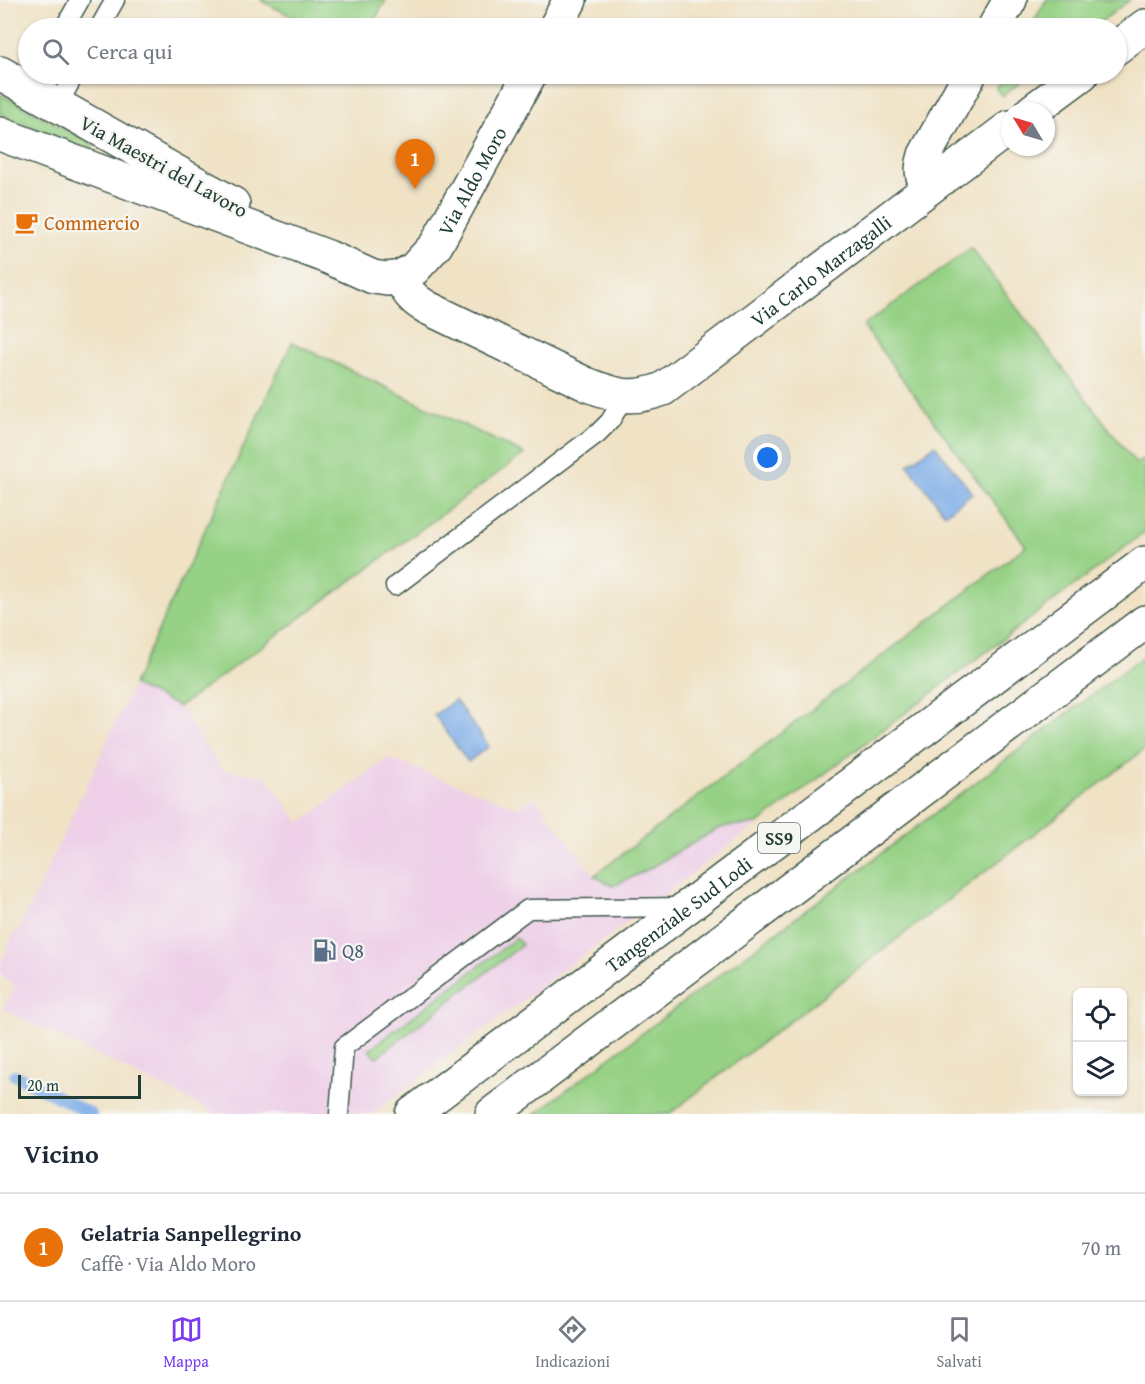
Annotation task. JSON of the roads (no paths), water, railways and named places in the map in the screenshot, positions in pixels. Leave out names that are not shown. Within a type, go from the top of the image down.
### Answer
[{"type":"main road","points":[[560,18],[570,0]]},
{"type":"main road","points":[[1000,18],[1010,0]]},
{"type":"main road","points":[[1127,40],[1145,26]]},
{"type":"main road","name":"Via Maestri del Lavoro","points":[[0,73],[18,80]]},
{"type":"main road","name":"Via Maestri del Lavoro","points":[[27,84],[42,90],[328,257]]},
{"type":"main road","name":"Via Aldo Moro","points":[[400,277],[414,269],[436,245],[525,84]]},
{"type":"main road","points":[[929,188],[921,175],[925,155],[964,84]]},
{"type":"main road","points":[[1044,102],[1068,84]]},
{"type":"main road","name":"Via Maestri del Lavoro","points":[[0,134],[328,257],[373,277],[387,279],[400,277]]},
{"type":"main road","name":"Via Carlo Marzagalli","points":[[625,396],[645,396],[663,389],[1001,134]]},
{"type":"main road","points":[[400,277],[407,292],[416,302],[586,384],[609,393],[625,396]]},
{"type":"main road","name":"Tangenziale Sud Lodi","points":[[412,1114],[1145,563]]},
{"type":"main road","name":"SS9","points":[[492,1114],[1145,622]]},
{"type":"lane","points":[[70,18],[80,0]]},
{"type":"lane","points":[[104,18],[114,0]]},
{"type":"lane","points":[[395,586],[598,433],[610,421],[625,396]]},
{"type":"lane","points":[[339,1114],[344,1047],[528,909],[688,907]]},
{"type":"water","points":[[935,445],[972,493],[945,514],[908,465]]},
{"type":"water","points":[[455,700],[489,746],[468,762],[434,715]]},
{"type":"waterway","points":[[15,1075],[91,1114]]},
{"type":"place","name":"Gelatria Sanpellegrino","points":[[415,189]]},
{"type":"place","name":"Commercio","points":[[26,222]]},
{"type":"place","name":"Q8","points":[[324,950]]}]
